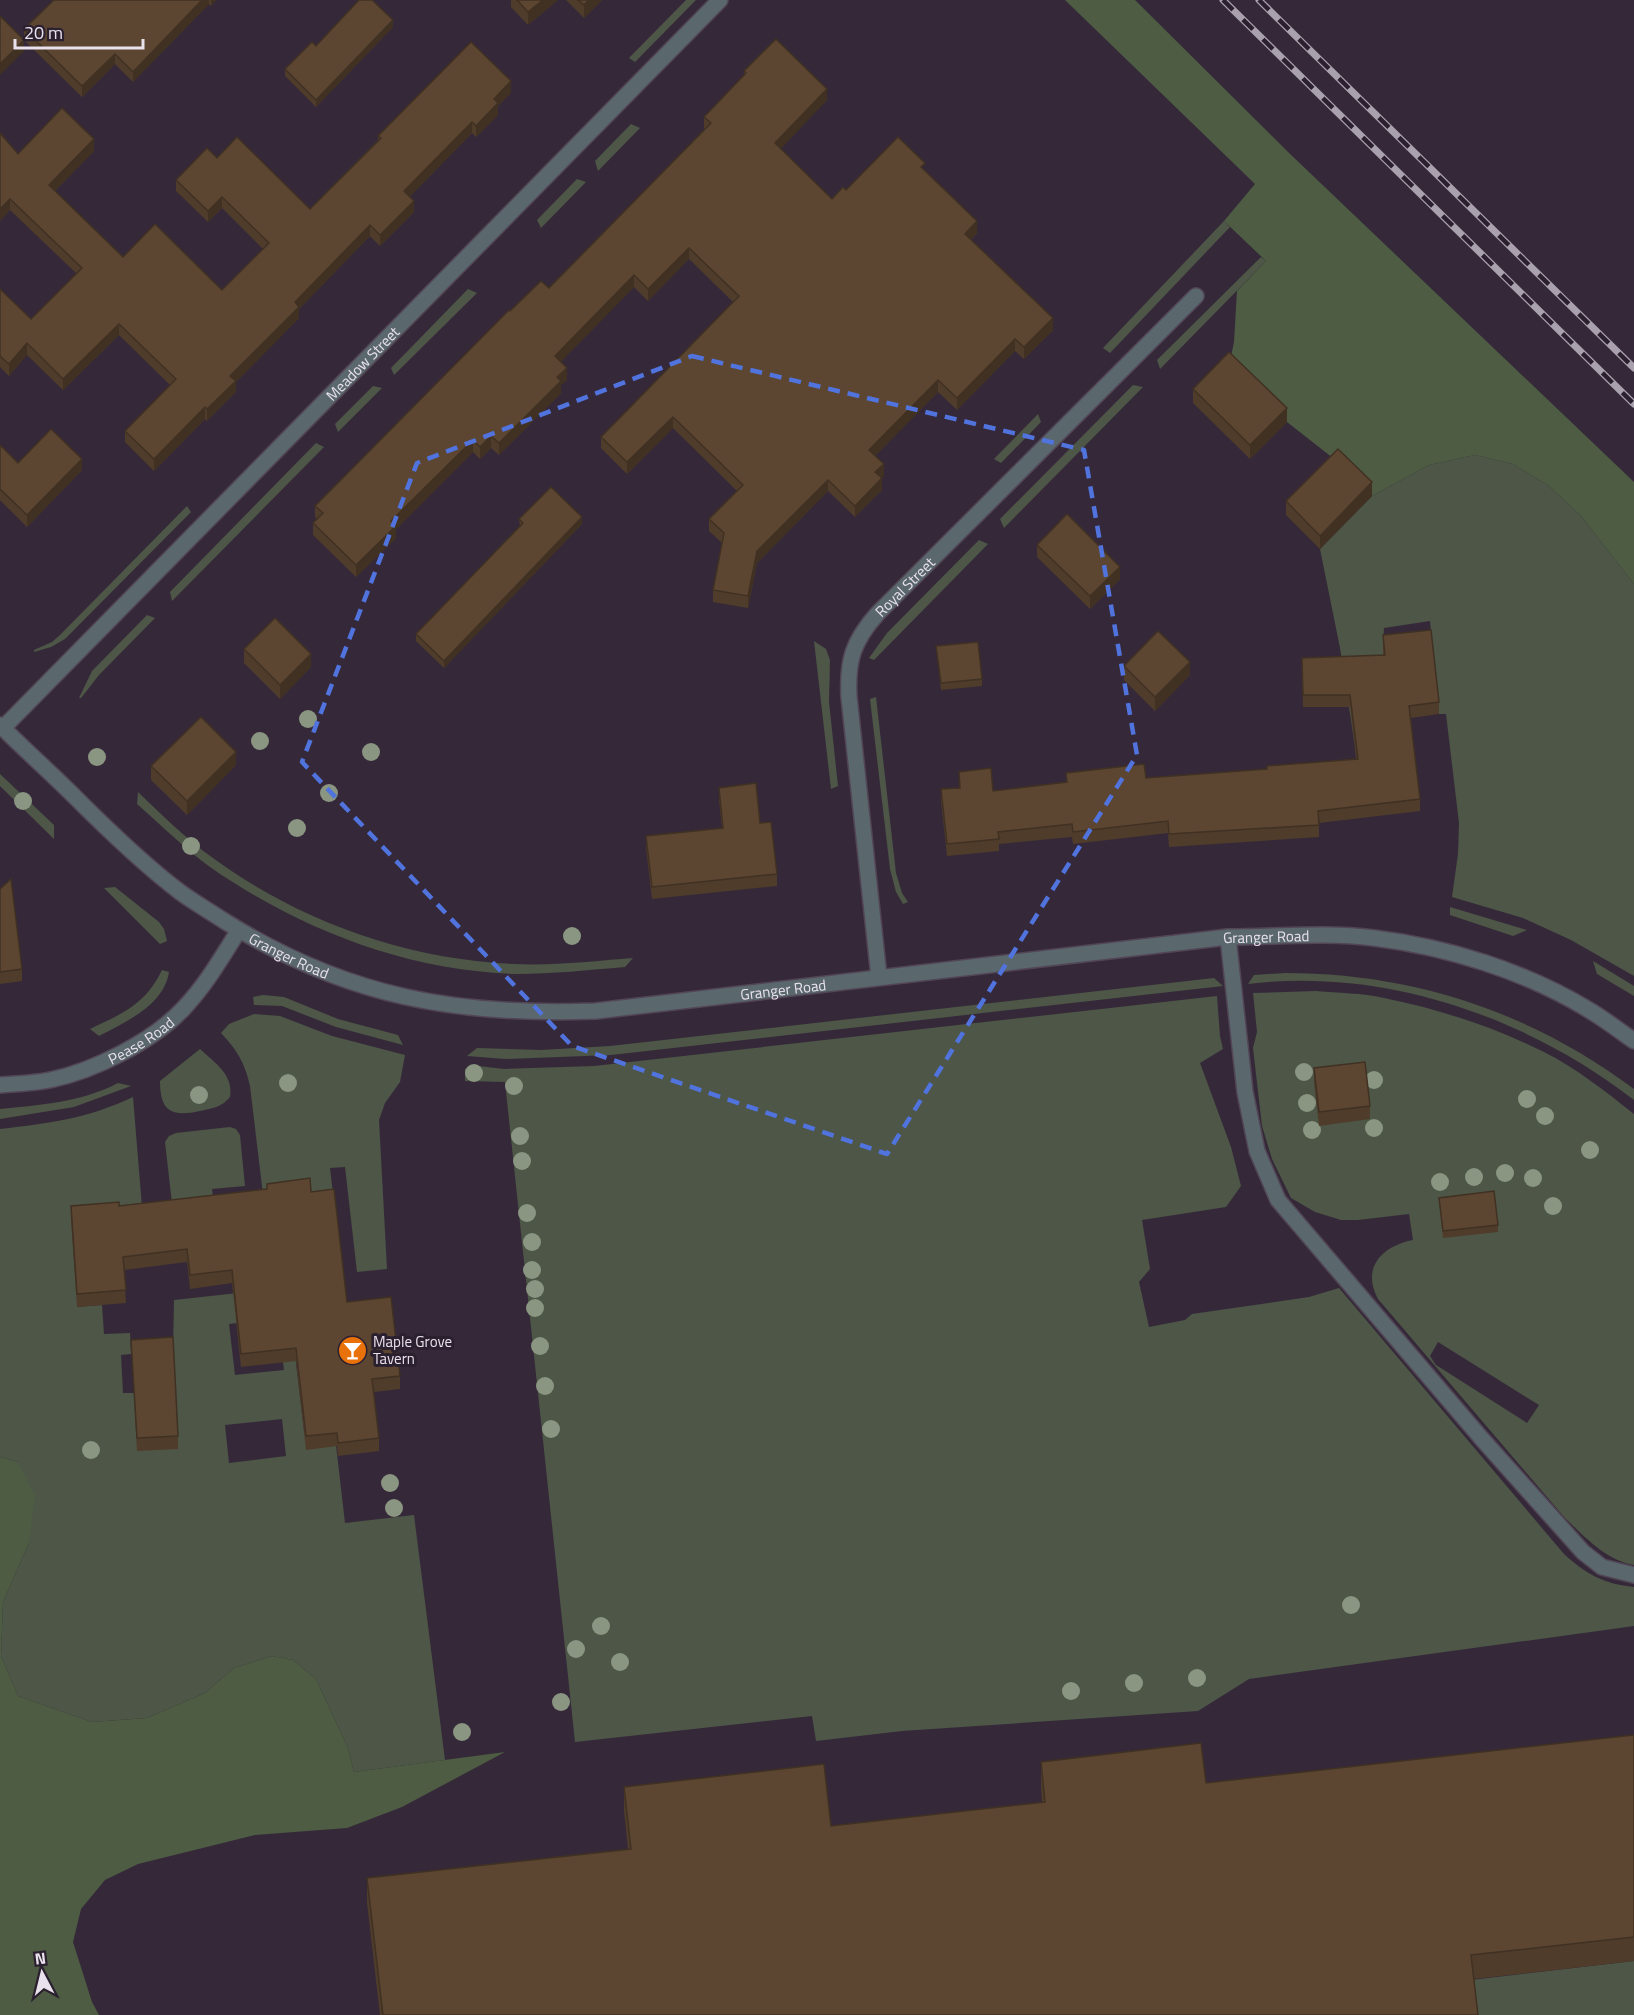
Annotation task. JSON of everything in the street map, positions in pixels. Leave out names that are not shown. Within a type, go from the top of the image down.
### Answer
[{"type":"street","name":"Meadow Street","points":[[2,727],[720,0]]},
{"type":"street","name":"Royal Street","points":[[879,977],[849,697],[848,672],[853,650],[863,630],[878,613],[1196,296]]},
{"type":"street","name":"Granger Road","points":[[2,727],[148,866],[181,893],[239,930],[291,959],[330,975],[372,989],[442,1005],[484,1010],[596,1011],[1228,937],[1296,935],[1374,938],[1465,957],[1548,989],[1588,1010],[1634,1041]]},
{"type":"street","name":"Pease Road","points":[[0,1086],[51,1080],[84,1069],[123,1052],[155,1032],[183,1010],[205,983],[239,930]]},
{"type":"street","points":[[1228,937],[1245,1092],[1257,1151],[1278,1200],[1490,1448],[1583,1552],[1602,1568],[1634,1575]]},
{"type":"highlighted area","points":[[692,356],[1084,450],[1137,755],[887,1154],[572,1046],[302,762],[417,463]]},
{"type":"green space","points":[[686,0],[696,0],[635,62],[629,58]]},
{"type":"green space","points":[[1065,0],[1135,0],[1288,152],[1634,482],[1634,584],[1581,516],[1549,486],[1513,464],[1475,455],[1429,465],[1372,496],[1338,462],[1287,422],[1229,366],[1234,342],[1237,291],[1266,261],[1224,221],[1255,184]]},
{"type":"green space","points":[[631,124],[640,128],[598,171],[595,161]]},
{"type":"green space","points":[[577,179],[586,182],[541,228],[537,220]]},
{"type":"green space","points":[[1224,221],[1230,227],[1110,353],[1103,348]]},
{"type":"green space","points":[[1261,257],[1266,261],[1160,369],[1157,360]]},
{"type":"green space","points":[[468,289],[477,293],[394,375],[391,368]]},
{"type":"green space","points":[[1133,385],[1143,387],[1004,528],[1000,519]]},
{"type":"green space","points":[[373,386],[382,388],[338,432],[335,424]]},
{"type":"green space","points":[[1038,414],[1041,422],[1001,463],[994,459]]},
{"type":"green space","points":[[316,443],[324,447],[172,601],[170,592]]},
{"type":"green space","points":[[1475,455],[1513,464],[1549,486],[1581,516],[1634,584],[1634,976],[1571,940],[1523,918],[1452,897],[1458,854],[1459,823],[1446,714],[1439,714],[1430,621],[1384,628],[1383,647],[1390,719],[1354,740],[1340,648],[1320,549],[1372,496],[1429,465]]},
{"type":"green space","points":[[187,506],[191,512],[65,639],[51,647],[34,652],[60,635]]},
{"type":"green space","points":[[979,540],[988,544],[874,660],[869,658],[887,633]]},
{"type":"green space","points":[[147,615],[155,618],[79,698],[92,671]]},
{"type":"green space","points":[[814,641],[826,649],[830,660],[829,702],[838,786],[831,789]]},
{"type":"green space","points":[[876,697],[896,873],[902,893],[908,902],[903,904],[896,892],[890,869],[870,699]]},
{"type":"green space","points":[[0,774],[54,825],[54,839],[0,786]]},
{"type":"green space","points":[[138,792],[193,843],[247,881],[282,901],[356,933],[395,945],[474,961],[544,964],[633,958],[625,967],[516,974],[434,965],[355,943],[280,909],[210,867],[137,804]]},
{"type":"green space","points":[[115,887],[159,922],[164,929],[167,941],[160,944],[104,888]]},
{"type":"green space","points":[[1450,907],[1527,930],[1513,936],[1450,915]]},
{"type":"green space","points":[[1593,961],[1634,986],[1634,996],[1597,974]]},
{"type":"green space","points":[[162,970],[169,972],[166,984],[152,1003],[121,1025],[99,1036],[90,1029],[132,1007],[148,992]]},
{"type":"green space","points":[[1285,973],[1379,980],[1425,989],[1469,1002],[1512,1018],[1554,1038],[1595,1062],[1634,1089],[1634,1100],[1592,1070],[1548,1044],[1501,1022],[1452,1005],[1402,991],[1351,983],[1299,981],[1248,984],[1254,975]]},
{"type":"green space","points":[[1214,978],[1223,986],[611,1055],[505,1059],[467,1056],[477,1048],[541,1050],[610,1046]]},
{"type":"green space","points":[[1316,991],[1367,995],[1466,1020],[1556,1058],[1590,1080],[1634,1114],[1634,1565],[1604,1553],[1564,1517],[1378,1299],[1373,1288],[1373,1268],[1384,1253],[1392,1247],[1413,1240],[1409,1214],[1341,1220],[1315,1212],[1291,1198],[1272,1159],[1262,1126],[1253,1048],[1257,1032],[1253,993]],"holes":[[[1438,1342],[1539,1405],[1527,1423],[1436,1365],[1430,1356]]]},
{"type":"green space","points":[[263,995],[284,997],[338,1019],[398,1035],[403,1045],[336,1027],[282,1006],[254,1005],[253,997]]},
{"type":"green space","points":[[1217,996],[1223,1049],[1200,1063],[1231,1147],[1241,1186],[1226,1207],[1142,1220],[1150,1269],[1139,1282],[1149,1327],[1185,1320],[1192,1314],[1309,1297],[1339,1288],[1564,1554],[1580,1567],[1604,1581],[1634,1587],[1634,1626],[1249,1679],[1198,1711],[902,1731],[816,1741],[812,1716],[575,1742],[505,1082],[465,1081],[465,1069],[470,1065],[504,1069],[594,1066]]},
{"type":"green space","points":[[254,1014],[280,1016],[332,1036],[405,1055],[400,1082],[385,1103],[379,1120],[387,1269],[357,1272],[345,1167],[330,1168],[334,1202],[291,1321],[304,1431],[334,1428],[345,1523],[414,1515],[445,1760],[354,1772],[348,1748],[316,1679],[293,1660],[272,1656],[234,1668],[205,1693],[147,1718],[92,1722],[18,1696],[1,1656],[3,1602],[29,1543],[18,1462],[0,1457],[0,1129],[68,1119],[133,1097],[143,1219],[77,1307],[102,1305],[104,1334],[130,1333],[131,1354],[121,1355],[123,1393],[134,1393],[138,1451],[173,1351],[174,1300],[247,1292],[257,1321],[229,1324],[235,1375],[284,1370],[250,1086],[240,1057],[221,1033],[229,1024]],"holes":[[[282,1419],[286,1456],[229,1463],[225,1425]]]},
{"type":"green space","points":[[200,1049],[226,1076],[229,1082],[230,1097],[220,1105],[200,1111],[182,1113],[170,1110],[162,1100],[160,1081]]},
{"type":"green space","points":[[118,1083],[131,1086],[74,1107],[0,1119],[0,1109],[75,1099]]},
{"type":"green space","points":[[230,1127],[236,1129],[240,1135],[245,1186],[212,1189],[214,1207],[173,1212],[165,1142],[169,1136],[176,1133]]},
{"type":"green space","points":[[0,1457],[18,1462],[35,1496],[29,1543],[3,1602],[1,1656],[18,1696],[92,1722],[147,1718],[205,1693],[234,1668],[272,1656],[293,1660],[316,1679],[348,1748],[354,1772],[505,1752],[402,1807],[347,1828],[255,1835],[138,1864],[105,1880],[81,1909],[73,1942],[92,2002],[99,2015],[0,2015]]},
{"type":"green space","points":[[1634,1961],[1634,2015],[1475,2015],[1471,1980]]},
{"type":"building","points":[[54,0],[202,0],[133,72],[115,54],[82,86],[24,29]]},
{"type":"building","points":[[359,0],[372,0],[393,20],[316,100],[285,69],[312,42],[316,46]]},
{"type":"building","points":[[517,0],[543,0],[528,12]]},
{"type":"building","points":[[578,0],[589,0],[584,5]]},
{"type":"building","points":[[0,16],[24,40],[0,64]]},
{"type":"building","points":[[776,39],[827,89],[775,143],[832,199],[843,187],[846,190],[898,137],[925,163],[921,167],[977,221],[965,234],[1053,318],[1024,347],[1015,339],[957,398],[938,380],[869,450],[884,464],[875,472],[882,478],[855,506],[828,480],[757,551],[748,596],[713,590],[724,533],[709,519],[743,485],[673,417],[627,462],[601,437],[739,296],[689,248],[648,289],[634,275],[555,356],[567,368],[557,377],[561,381],[499,443],[491,436],[480,447],[473,440],[391,521],[396,526],[356,565],[313,523],[323,513],[315,506],[509,310],[541,281],[549,288],[711,123],[704,117],[746,73],[744,71]]},
{"type":"building","points":[[471,42],[511,81],[494,99],[498,103],[476,126],[472,122],[404,191],[414,201],[380,235],[370,225],[295,302],[299,307],[230,376],[236,381],[207,409],[205,407],[154,459],[125,431],[176,379],[119,324],[63,379],[27,343],[9,364],[0,356],[0,289],[31,319],[82,268],[10,199],[0,209],[0,133],[18,154],[62,108],[94,139],[49,185],[123,257],[155,224],[222,290],[269,243],[222,197],[208,211],[176,180],[207,148],[217,158],[237,137],[310,209],[381,138],[378,136]]},
{"type":"building","points":[[1229,352],[1287,408],[1250,445],[1193,389]]},
{"type":"building","points":[[51,429],[82,459],[27,515],[0,489],[0,445],[18,463]]},
{"type":"building","points":[[1338,449],[1372,482],[1320,536],[1286,501]]},
{"type":"building","points":[[551,487],[582,517],[444,661],[416,634],[523,523],[519,519]]},
{"type":"building","points":[[1067,514],[1120,567],[1090,596],[1037,545]]},
{"type":"building","points":[[275,618],[311,654],[280,685],[244,649]]},
{"type":"building","points":[[1431,630],[1439,702],[1409,706],[1420,799],[1318,811],[1319,825],[1169,834],[1168,821],[1073,832],[1072,824],[998,832],[999,839],[947,844],[941,789],[960,788],[959,772],[991,768],[993,791],[1067,782],[1066,773],[1144,764],[1146,778],[1267,769],[1267,766],[1358,759],[1350,695],[1303,695],[1302,658],[1385,655],[1383,635]]},
{"type":"building","points":[[1158,631],[1190,662],[1155,697],[1124,666]]},
{"type":"building","points":[[978,642],[982,679],[941,683],[936,646]]},
{"type":"building","points":[[201,717],[236,752],[187,801],[151,766]]},
{"type":"building","points":[[756,783],[760,823],[771,822],[777,874],[652,887],[646,836],[723,828],[719,788]]},
{"type":"building","points":[[11,879],[22,969],[0,972],[0,889]]},
{"type":"building","points":[[1365,1062],[1370,1106],[1319,1112],[1314,1068]]},
{"type":"building","points":[[310,1178],[311,1192],[334,1189],[347,1302],[391,1297],[400,1376],[372,1379],[379,1438],[338,1443],[337,1433],[306,1436],[296,1348],[241,1354],[232,1270],[190,1275],[187,1249],[123,1257],[126,1290],[77,1294],[71,1206],[119,1202],[119,1206],[267,1189],[267,1184]]},
{"type":"building","points":[[1494,1191],[1498,1225],[1443,1231],[1439,1198]]},
{"type":"building","points":[[173,1337],[178,1436],[137,1438],[131,1340]]},
{"type":"building","points":[[1634,1735],[1634,1937],[1471,1955],[1478,2015],[383,2015],[367,1878],[631,1849],[624,1787],[824,1764],[831,1826],[1045,1802],[1041,1762],[1201,1743],[1206,1783]]},
{"type":"railway","points":[[1223,0],[1634,404]]},
{"type":"railway","points":[[1259,0],[1634,368]]},
{"type":"place","name":"Maple Grove Tavern","points":[[352,1350]]}]
